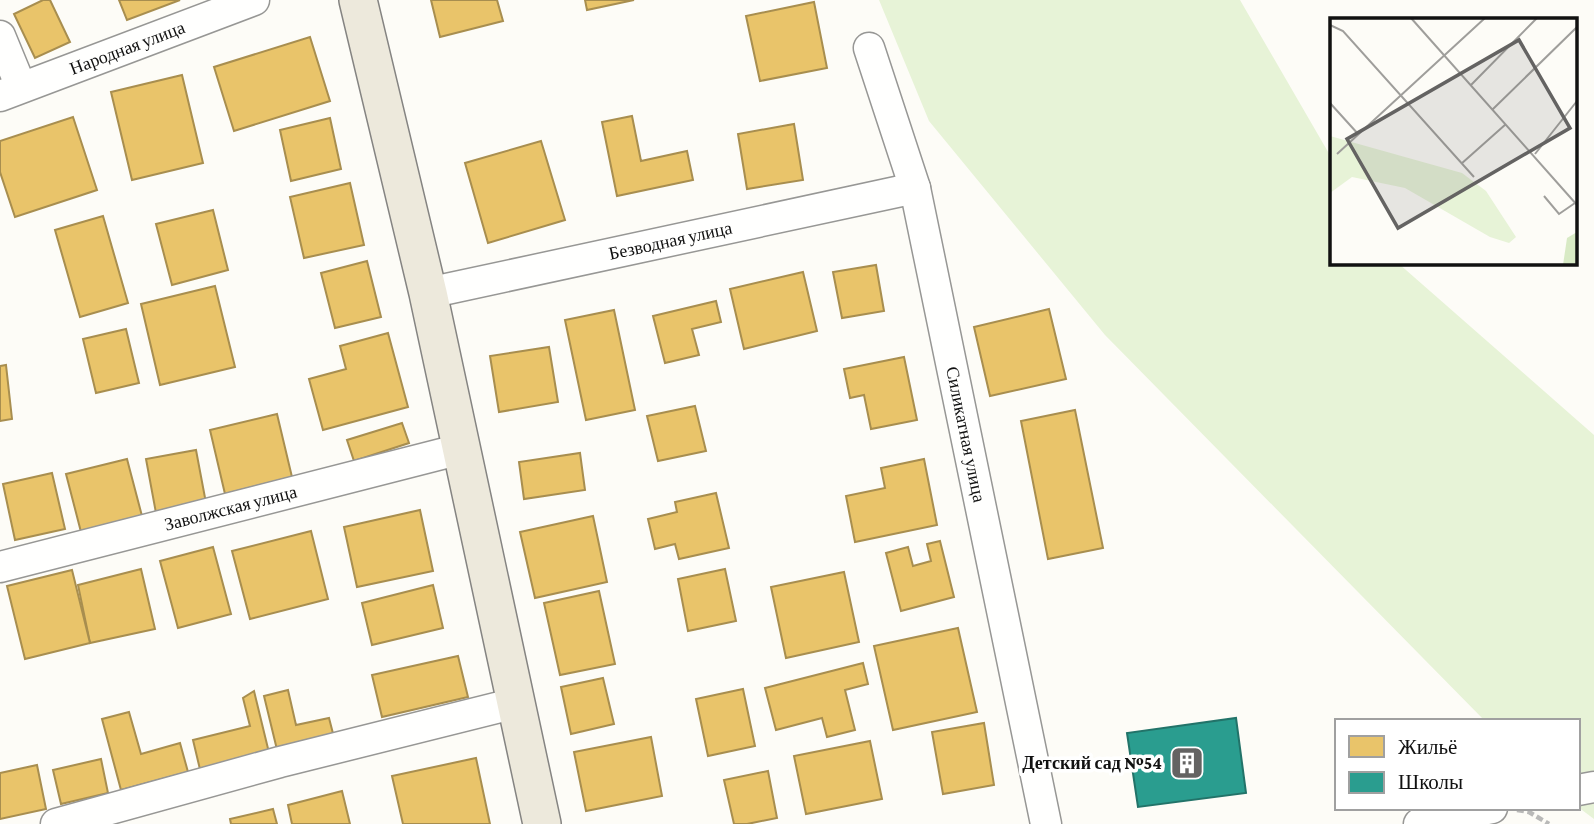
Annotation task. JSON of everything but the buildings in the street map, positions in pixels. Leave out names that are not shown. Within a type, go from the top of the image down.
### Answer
[{"type":"main road","points":[[358,0],[428,293],[542,824]]},
{"type":"street","name":"Народная улица","points":[[11,92],[254,0]]},
{"type":"street","points":[[0,36],[11,92]]},
{"type":"street","name":"Силикатная улица","points":[[869,48],[915,188],[1046,824]]},
{"type":"street","name":"Безводная улица","points":[[428,293],[915,188]]},
{"type":"street","name":"Заволжская улица","points":[[0,567],[461,449]]},
{"type":"street","points":[[56,824],[280,762],[516,703]]},
{"type":"street","points":[[1419,824],[1483,810]]},
{"type":"path","points":[[1521,810],[1529,811],[1549,824]]},
{"type":"green space","points":[[879,0],[1240,0],[1330,155],[1330,264],[1399,264],[1594,435],[1594,819],[1580,808],[1580,719],[1483,719],[1105,335],[929,121]]},
{"type":"place","name":"Детский сад №54","points":[[1187,763]]}]
